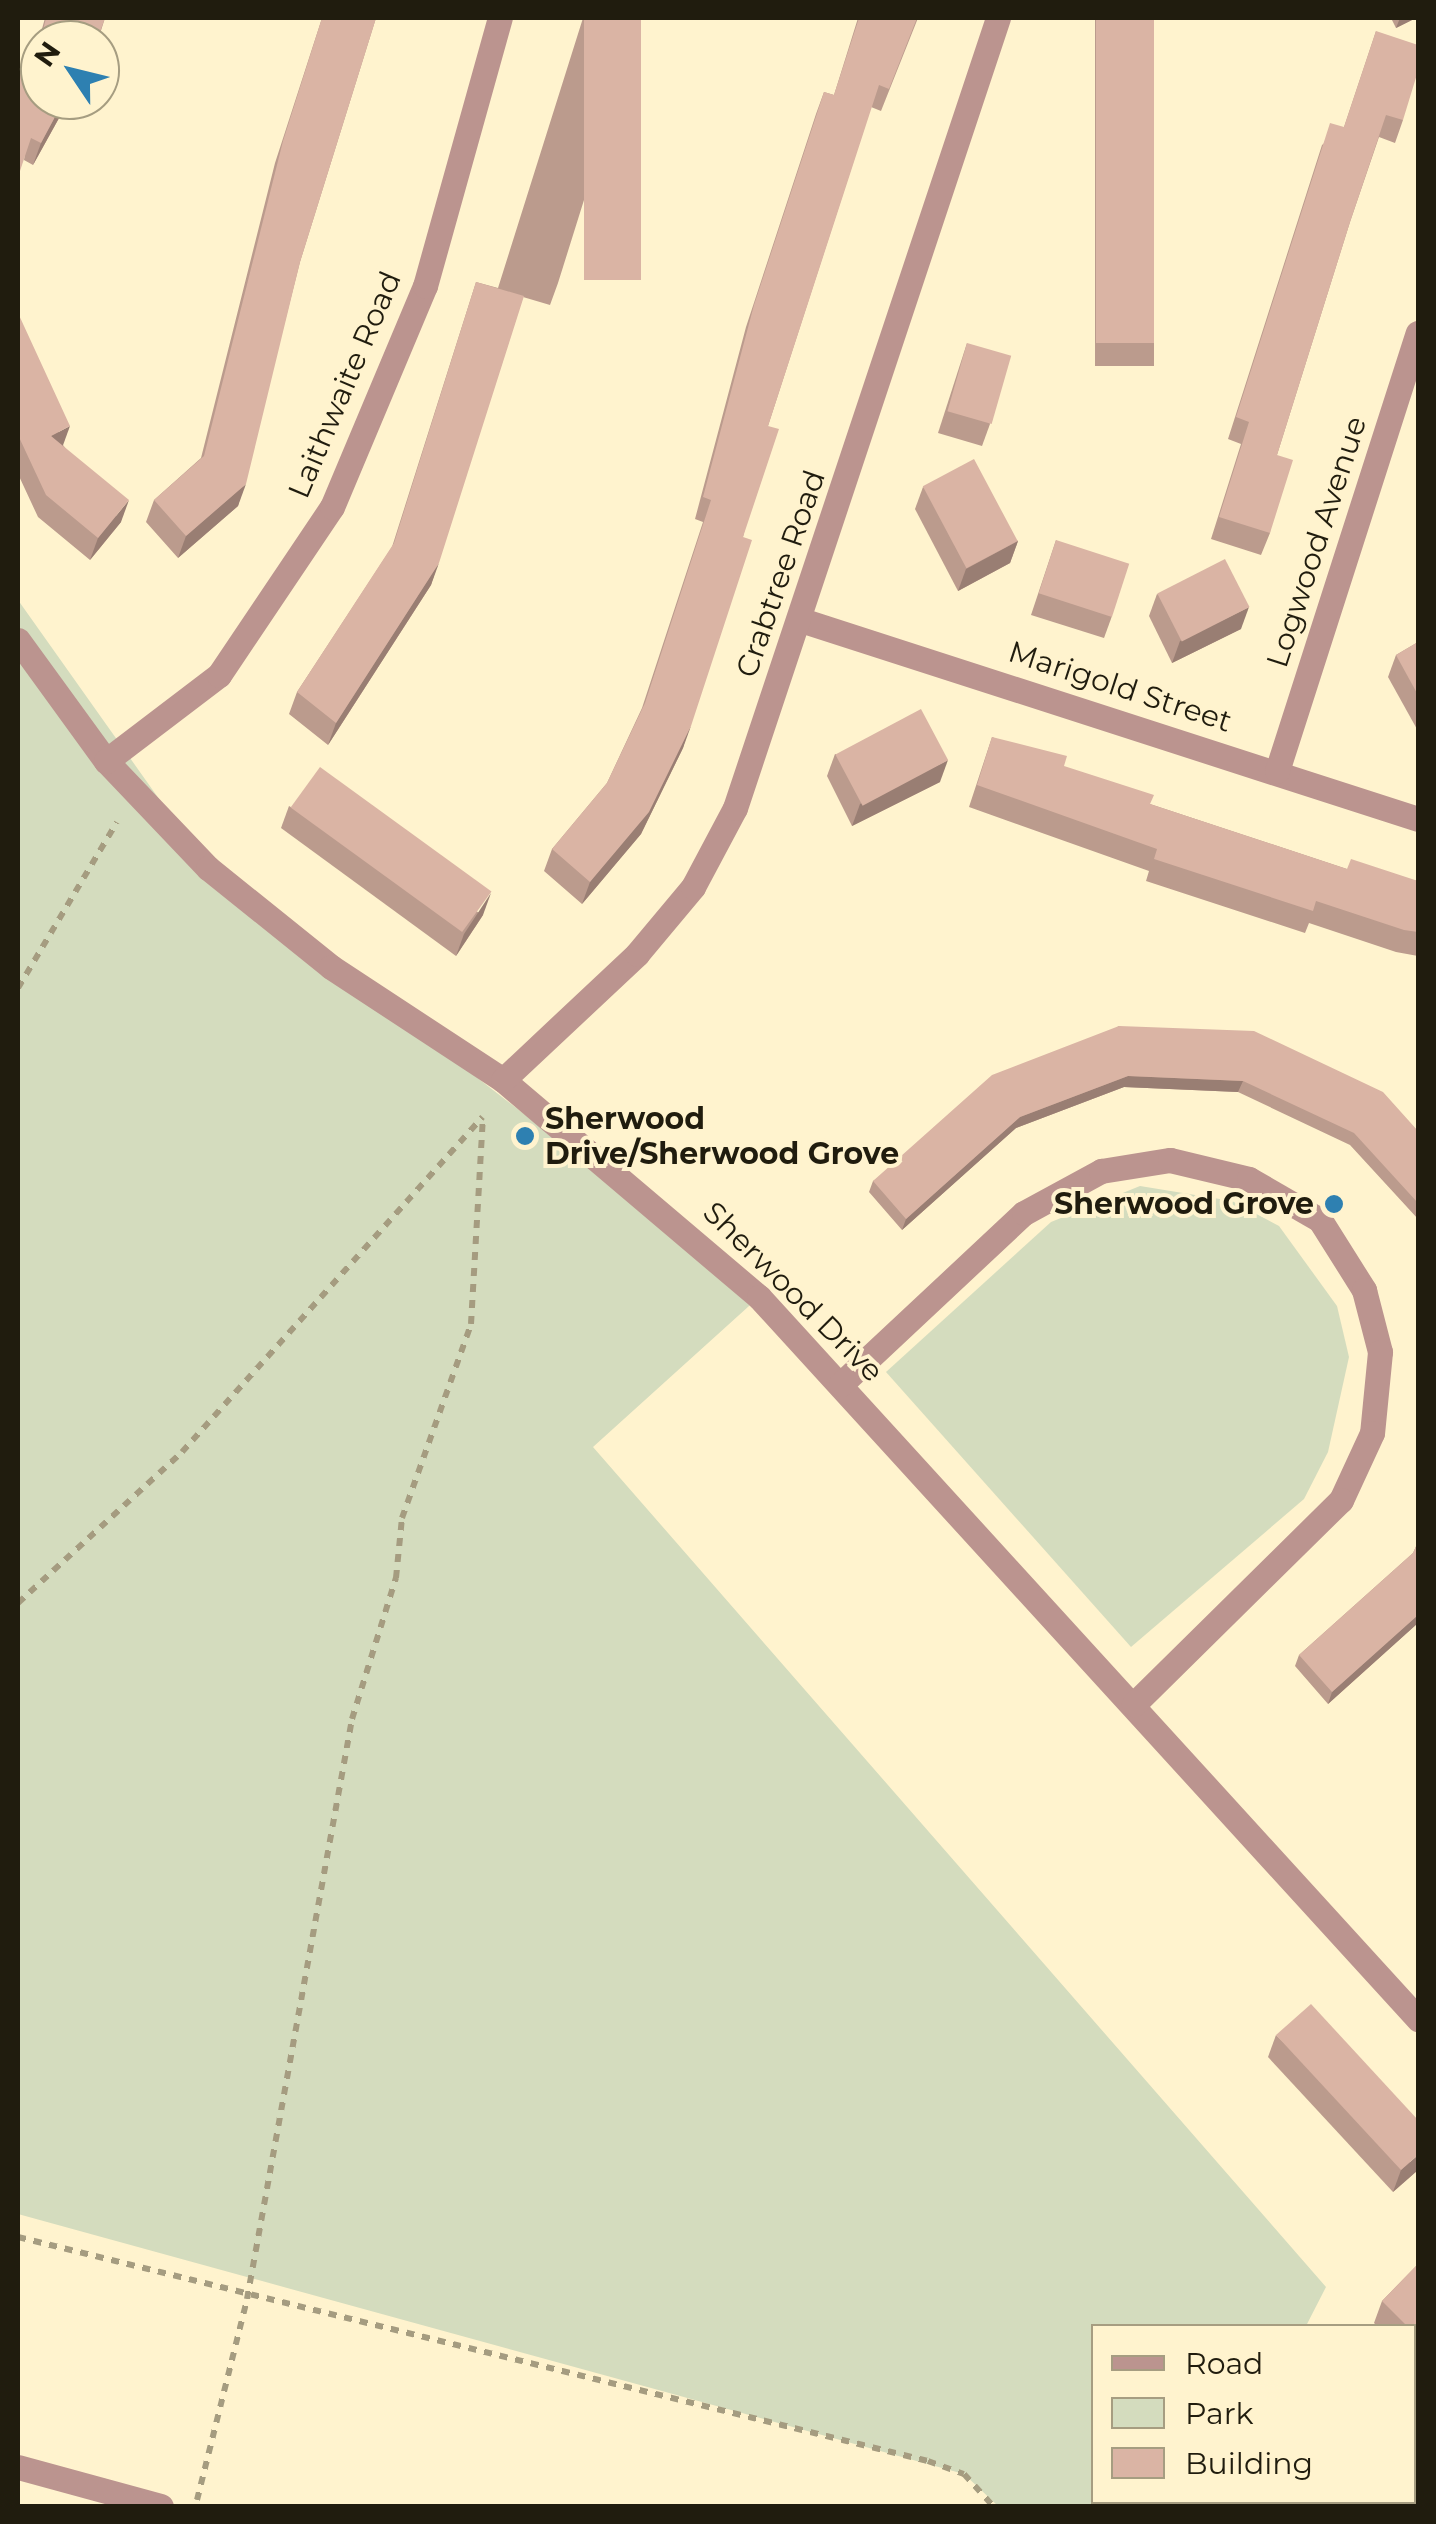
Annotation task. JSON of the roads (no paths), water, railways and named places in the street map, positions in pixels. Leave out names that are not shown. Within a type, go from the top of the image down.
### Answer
[{"type":"street","name":"Laithwaite Road","points":[[106,761],[220,675],[332,507],[424,286],[500,18]]},
{"type":"street","name":"Crabtree Road","points":[[503,1080],[637,954],[693,887],[735,808],[801,620],[998,18]]},
{"type":"street","name":"Logwood Avenue","points":[[1276,771],[1418,332]]},
{"type":"street","name":"Marigold Street","points":[[801,620],[1418,819]]},
{"type":"street","name":"Sherwood Drive","points":[[18,640],[137,798],[331,967],[503,1080],[681,1225],[841,1384],[1418,2019]]},
{"type":"street","points":[[841,1384],[1024,1213],[1100,1172],[1170,1160],[1249,1179],[1320,1220],[1364,1290],[1380,1352],[1372,1433],[1341,1500],[1134,1704]]},
{"type":"street","points":[[18,2467],[161,2506]]},
{"type":"place","name":"Sherwood Drive/Sherwood Grove","points":[[525,1136]]},
{"type":"place","name":"Sherwood Grove","points":[[1334,1204]]}]
